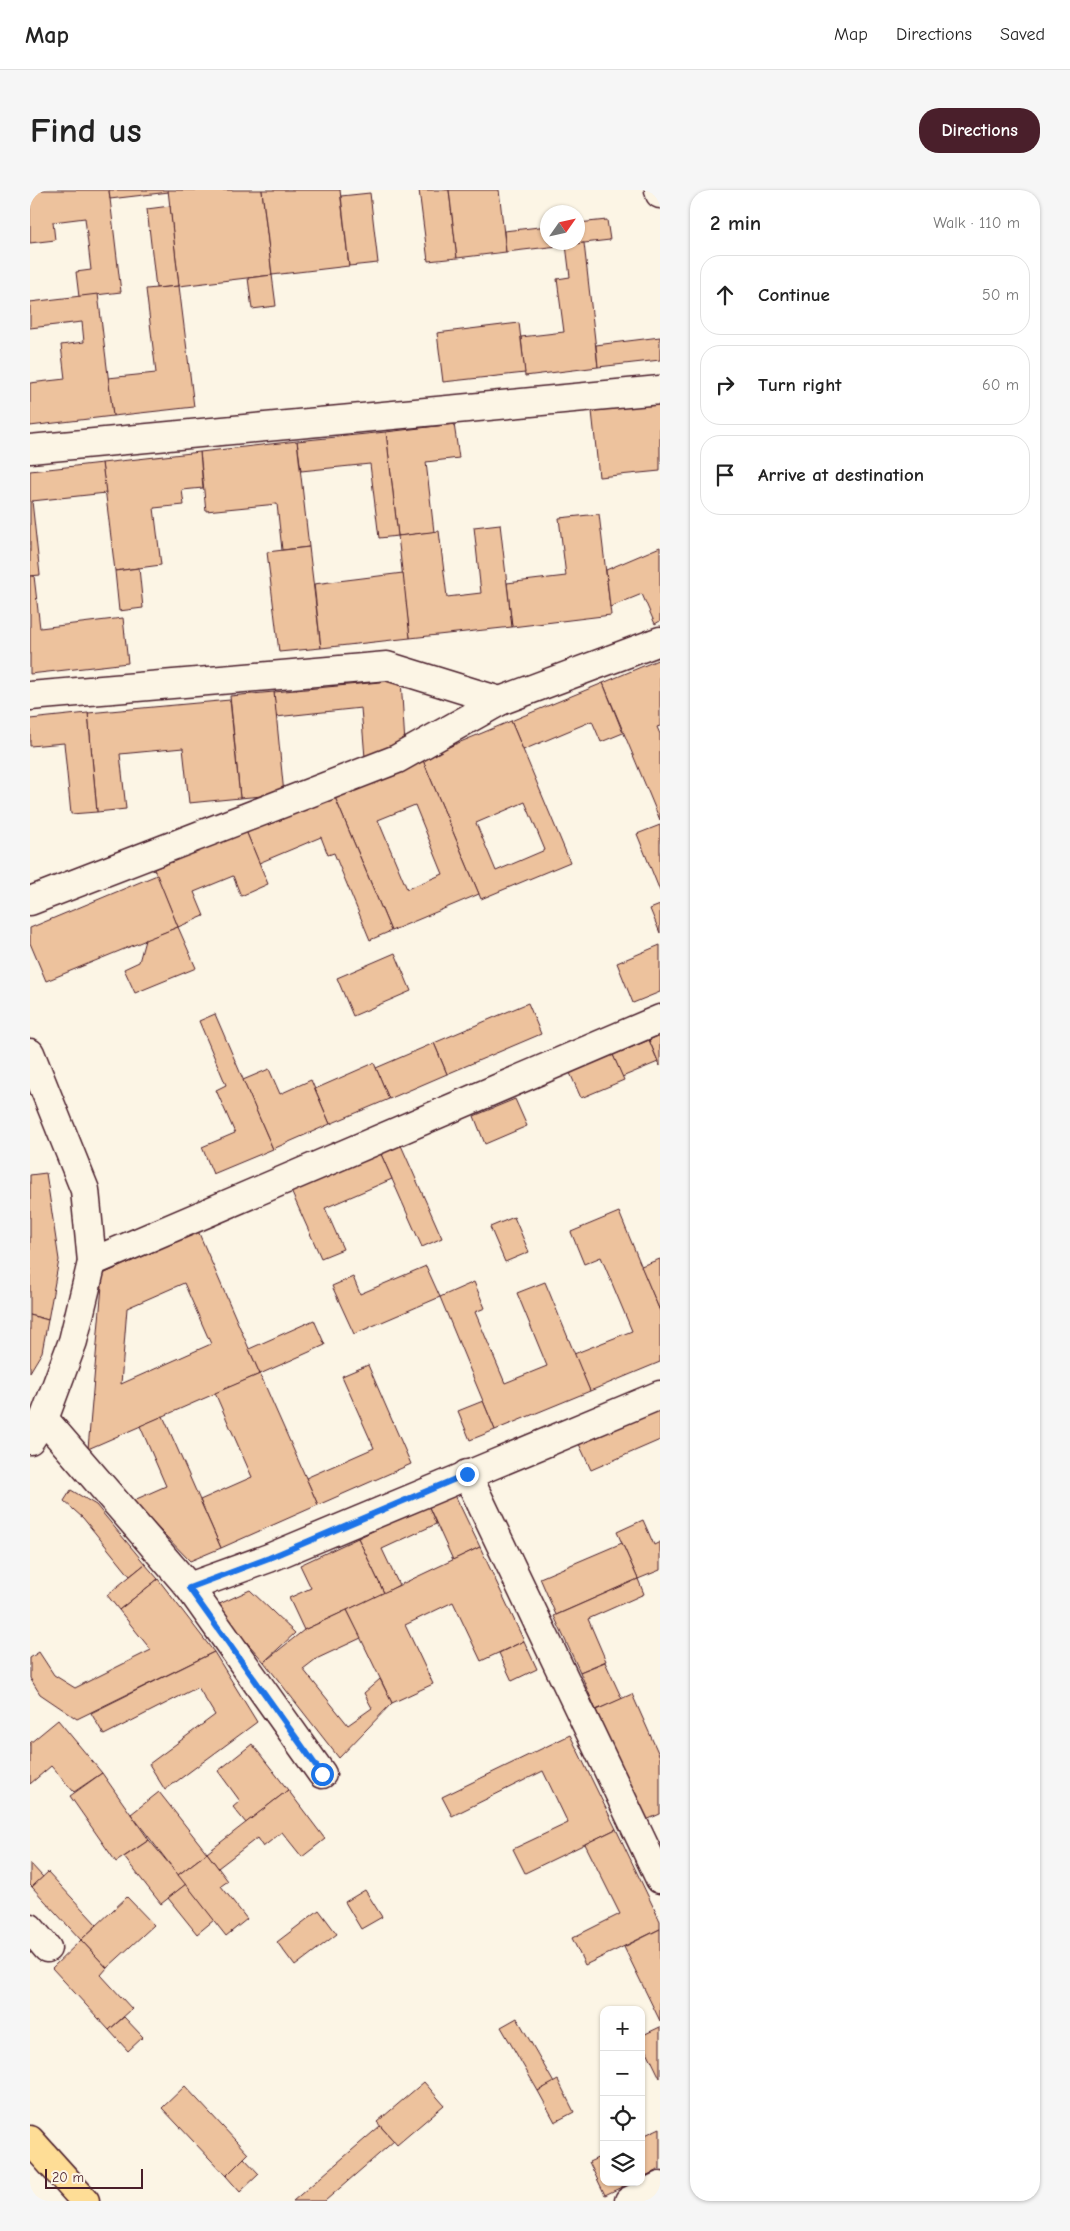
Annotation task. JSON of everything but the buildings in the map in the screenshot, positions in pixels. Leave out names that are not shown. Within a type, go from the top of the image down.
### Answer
[{"type":"main road","points":[[30,2140],[84,2201]]},
{"type":"street","points":[[658,190],[660,194]]},
{"type":"street","points":[[30,449],[660,390]]},
{"type":"street","points":[[30,901],[397,759],[500,700],[660,641]]},
{"type":"street","points":[[30,696],[387,666],[500,700]]},
{"type":"street","points":[[92,1262],[660,1019]]},
{"type":"street","points":[[30,1053],[85,1190],[92,1262],[73,1341],[37,1430],[189,1588],[322,1774]]},
{"type":"street","points":[[189,1588],[269,1558],[660,1395]]},
{"type":"street","points":[[467,1474],[660,1879]]},
{"type":"street","points":[[629,2201],[660,2186]]},
{"type":"route","points":[[322,1774],[189,1588],[269,1558],[467,1474]]}]
